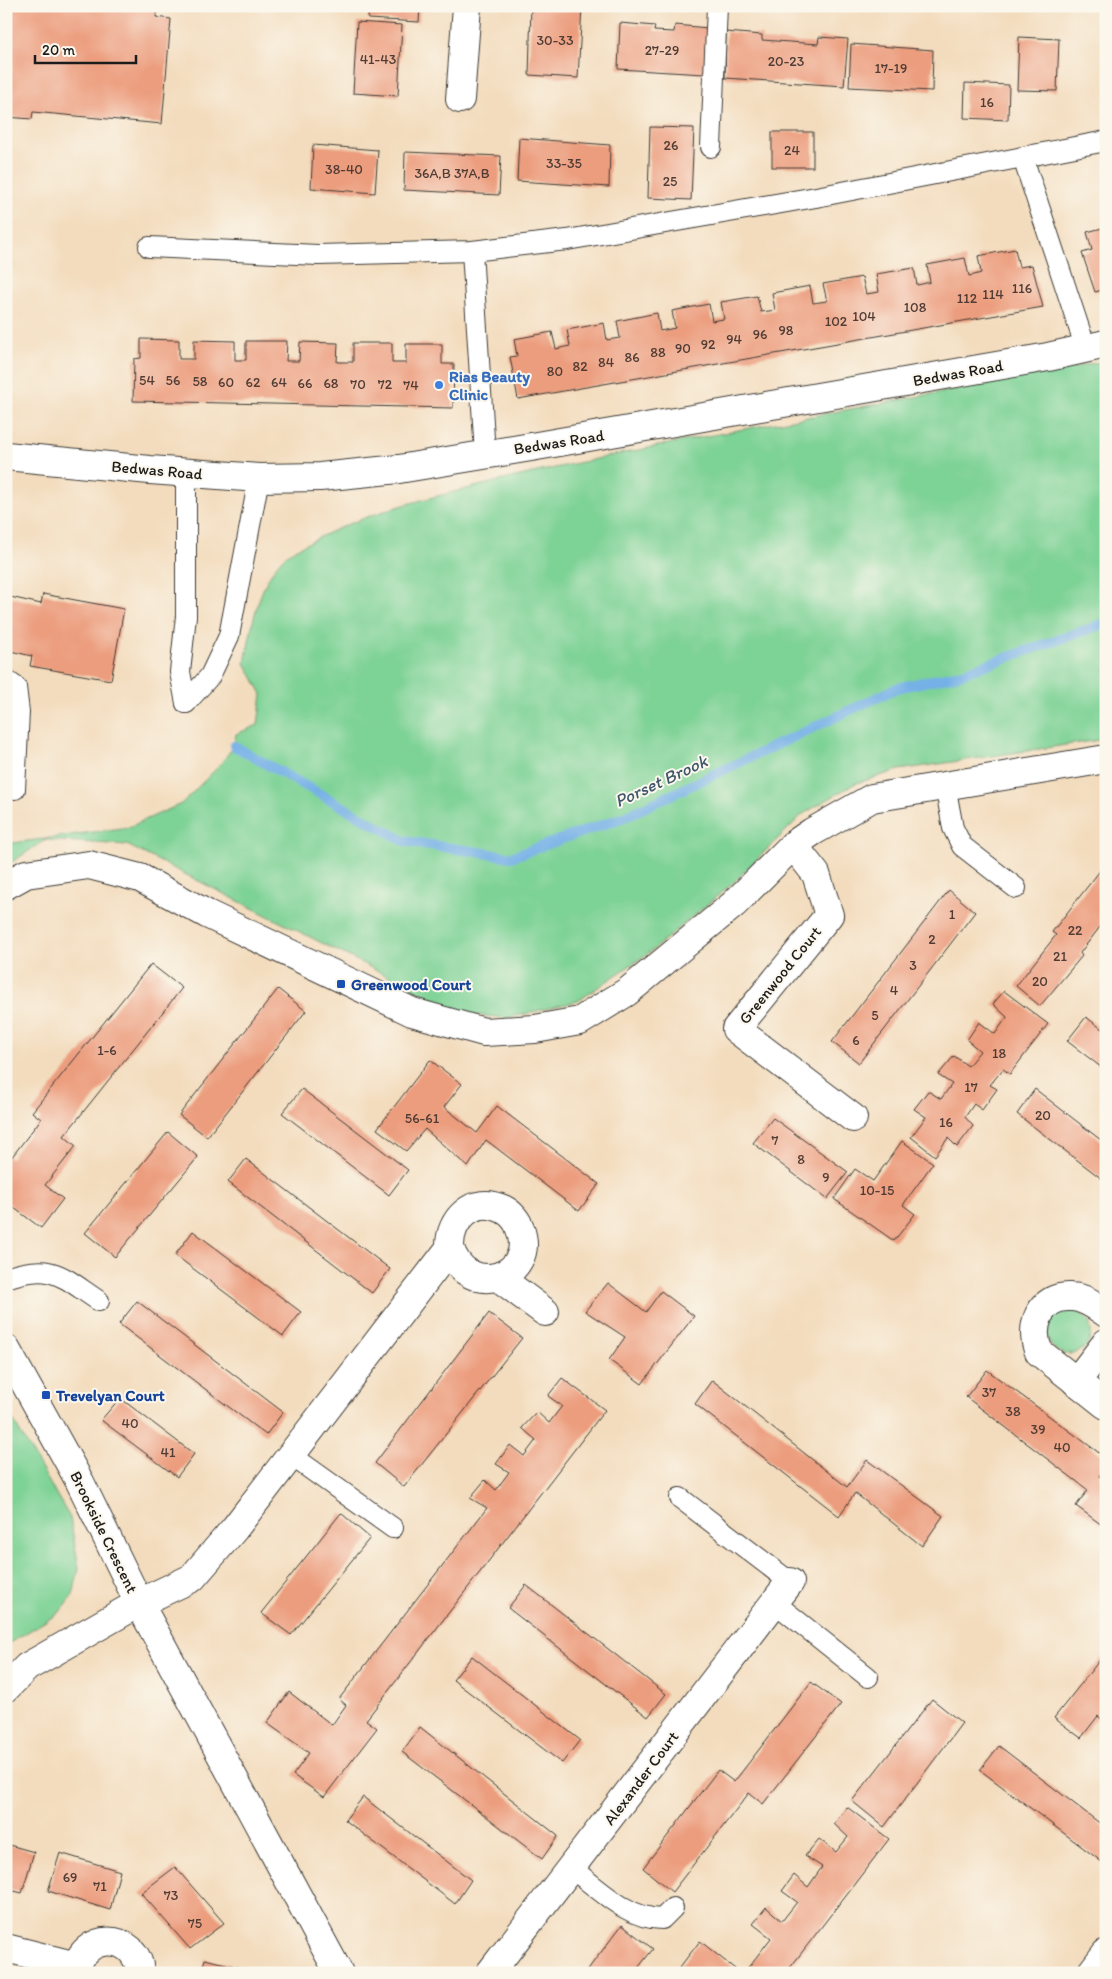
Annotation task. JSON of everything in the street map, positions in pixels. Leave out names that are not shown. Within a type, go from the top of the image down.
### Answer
[{"type":"street","points":[[460,99],[467,6]]},
{"type":"street","name":"Bedwas Road","points":[[6,456],[259,478],[320,477],[379,471],[485,454],[1096,347]]},
{"type":"street","points":[[6,885],[26,874],[89,866],[140,878],[207,914],[412,1012],[484,1032],[535,1029],[580,1021],[635,986],[734,904],[794,845],[812,832],[872,798],[1106,759]]},
{"type":"street","name":"Greenwood Court","points":[[794,845],[816,874],[830,915],[736,1029],[853,1118]]},
{"type":"street","points":[[481,1206],[504,1209],[513,1216],[520,1226],[523,1237],[523,1250],[518,1262],[509,1271],[498,1277],[485,1279],[467,1273],[454,1259],[450,1248],[452,1231],[460,1216],[470,1209],[481,1206]]},
{"type":"street","points":[[339,1973],[139,1603],[192,1578],[236,1528],[450,1248]]},
{"type":"street","points":[[498,1277],[545,1312]]},
{"type":"street","points":[[1106,1313],[1084,1299],[1070,1297],[1056,1299],[1037,1317],[1033,1328],[1034,1341],[1039,1352],[1106,1405]]},
{"type":"street","points":[[1076,1382],[1106,1343]]},
{"type":"street","name":"Brookside Crescent","points":[[6,1350],[80,1482],[139,1603],[27,1666],[6,1688]]},
{"type":"street","name":"Alexander Court","points":[[490,1973],[782,1593]]},
{"type":"street","points":[[6,1948],[77,1969],[88,1948],[97,1943],[113,1942],[128,1948],[136,1956],[140,1973]]},
{"type":"street","points":[[1091,1973],[1106,1953]]},
{"type":"lane","points":[[711,147],[717,6]]},
{"type":"lane","points":[[149,247],[318,255],[472,251],[567,240],[1023,158],[1106,141]]},
{"type":"lane","points":[[1023,158],[1096,347]]},
{"type":"lane","points":[[472,251],[485,454]]},
{"type":"lane","points":[[186,473],[186,616],[180,672],[186,703],[210,676],[229,636],[259,478]]},
{"type":"lane","points":[[6,680],[16,687],[19,712],[15,789]]},
{"type":"lane","points":[[945,785],[953,828],[962,846],[1016,888]]},
{"type":"lane","points":[[6,1278],[28,1271],[56,1272],[99,1301]]},
{"type":"lane","points":[[292,1456],[393,1528]]},
{"type":"lane","points":[[680,1498],[782,1593],[868,1677]]},
{"type":"lane","points":[[571,1868],[633,1913],[649,1919],[662,1919],[673,1908]]},
{"type":"green space","points":[[1106,361],[1106,739],[899,770],[854,784],[803,814],[734,882],[653,950],[578,1001],[508,1018],[463,1014],[127,845],[45,840],[6,866],[6,844],[129,827],[181,804],[219,766],[234,746],[236,734],[258,725],[262,694],[245,663],[257,606],[268,579],[287,554],[330,532],[369,516],[408,504],[549,469],[708,436]]},
{"type":"green space","points":[[1069,1310],[1081,1314],[1087,1320],[1091,1332],[1087,1344],[1081,1350],[1069,1354],[1057,1350],[1051,1344],[1047,1332],[1051,1320],[1057,1314]]},
{"type":"green space","points":[[6,1408],[70,1518],[79,1568],[73,1595],[59,1613],[6,1645]]},
{"type":"building","points":[[6,6],[157,6],[156,17],[171,19],[162,124],[33,112],[32,119],[6,117]]},
{"type":"building","points":[[369,6],[420,6],[419,22],[368,19]]},
{"type":"building","points":[[531,6],[582,6],[578,78],[529,75]]},
{"type":"building","points":[[357,22],[402,25],[398,96],[353,93]]},
{"type":"building","points":[[620,23],[655,26],[654,31],[674,32],[675,25],[708,28],[704,74],[618,69]]},
{"type":"building","points":[[726,32],[762,35],[762,40],[818,44],[819,37],[848,39],[844,86],[725,78]]},
{"type":"building","points":[[1019,37],[1059,39],[1057,91],[1017,90]]},
{"type":"building","points":[[851,44],[933,50],[932,91],[849,87]]},
{"type":"building","points":[[965,83],[1009,85],[1008,120],[964,118]]},
{"type":"building","points":[[650,127],[694,128],[691,200],[648,198]]},
{"type":"building","points":[[772,132],[813,132],[813,167],[772,167]]},
{"type":"building","points":[[519,138],[610,145],[609,187],[517,181]]},
{"type":"building","points":[[313,145],[378,150],[375,193],[311,188]]},
{"type":"building","points":[[405,152],[501,156],[499,195],[404,190]]},
{"type":"building","points":[[1106,227],[1106,289],[1095,292],[1082,253],[1092,250],[1087,232]]},
{"type":"building","points":[[1015,249],[1019,267],[1032,265],[1043,307],[518,399],[510,357],[517,356],[514,339],[552,332],[556,349],[570,346],[567,330],[604,323],[607,340],[620,338],[617,321],[657,313],[660,331],[675,328],[672,311],[709,304],[712,321],[724,319],[721,302],[757,296],[761,312],[775,310],[772,293],[810,286],[813,303],[827,301],[823,284],[862,277],[866,294],[879,292],[876,274],[914,268],[917,285],[930,282],[927,265],[965,258],[969,276],[981,273],[978,256]]},
{"type":"building","points":[[141,339],[179,340],[179,359],[194,359],[194,340],[235,341],[235,360],[246,360],[246,341],[287,341],[286,361],[299,361],[300,342],[338,343],[337,362],[353,362],[353,343],[392,343],[392,363],[406,363],[406,344],[442,344],[442,364],[454,364],[453,408],[133,401],[134,359],[141,358]]},
{"type":"building","points":[[43,594],[124,609],[111,680],[30,666],[32,656],[6,650],[6,596],[41,604]]},
{"type":"building","points":[[1106,863],[1106,919],[1080,953],[1082,956],[1040,1006],[1016,986],[1056,935],[1052,932]]},
{"type":"building","points":[[949,890],[975,912],[859,1063],[832,1042]]},
{"type":"building","points":[[151,964],[182,988],[64,1136],[76,1146],[45,1185],[63,1199],[41,1228],[6,1202],[6,1155],[11,1158],[41,1119],[32,1112]]},
{"type":"building","points":[[278,989],[306,1011],[207,1137],[179,1115]]},
{"type":"building","points":[[1004,991],[1048,1024],[1010,1074],[1003,1069],[990,1085],[997,1089],[982,1110],[974,1104],[965,1117],[973,1126],[957,1147],[948,1138],[935,1156],[911,1137],[926,1117],[914,1109],[928,1091],[941,1099],[952,1084],[938,1075],[954,1056],[968,1066],[980,1051],[967,1040],[979,1022],[995,1034],[1007,1017],[993,1004]]},
{"type":"building","points":[[1086,1017],[1106,1032],[1106,1071],[1067,1041]]},
{"type":"building","points":[[430,1060],[462,1084],[444,1107],[477,1133],[497,1106],[599,1184],[579,1211],[486,1140],[468,1167],[425,1129],[406,1151],[377,1129]]},
{"type":"building","points":[[302,1089],[408,1170],[389,1195],[282,1113]]},
{"type":"building","points":[[1035,1089],[1106,1144],[1106,1182],[1017,1114]]},
{"type":"building","points":[[773,1118],[848,1172],[827,1199],[753,1143]]},
{"type":"building","points":[[168,1132],[198,1157],[115,1257],[85,1233]]},
{"type":"building","points":[[902,1141],[933,1163],[903,1205],[915,1214],[894,1241],[834,1199],[855,1169],[873,1181]]},
{"type":"building","points":[[246,1159],[390,1269],[372,1293],[228,1182]]},
{"type":"building","points":[[193,1231],[301,1312],[283,1336],[175,1255]]},
{"type":"building","points":[[608,1283],[646,1312],[661,1291],[694,1316],[642,1384],[609,1360],[625,1337],[585,1311]]},
{"type":"building","points":[[137,1301],[283,1412],[266,1435],[119,1324]]},
{"type":"building","points":[[489,1313],[522,1338],[404,1487],[375,1463]]},
{"type":"building","points":[[987,1370],[1106,1458],[1106,1467],[1099,1476],[1106,1481],[1106,1528],[1076,1506],[1088,1490],[966,1397]]},
{"type":"building","points":[[562,1378],[605,1410],[366,1720],[377,1728],[324,1797],[293,1775],[309,1753],[267,1723],[289,1692],[332,1725],[346,1705],[339,1699],[487,1508],[470,1498],[485,1480],[496,1490],[509,1472],[496,1464],[510,1445],[524,1456],[536,1440],[522,1428],[537,1412],[549,1423],[562,1406],[548,1396]]},
{"type":"building","points":[[712,1380],[847,1487],[867,1460],[943,1516],[922,1546],[855,1493],[839,1516],[695,1404]]},
{"type":"building","points":[[120,1398],[194,1454],[177,1477],[101,1420]]},
{"type":"building","points":[[341,1513],[370,1538],[291,1635],[261,1613]]},
{"type":"building","points":[[526,1585],[666,1694],[648,1717],[508,1608]]},
{"type":"building","points":[[1106,1652],[1106,1723],[1098,1716],[1081,1738],[1054,1718]]},
{"type":"building","points":[[472,1656],[580,1740],[562,1763],[453,1680]]},
{"type":"building","points":[[811,1682],[841,1704],[763,1804],[749,1793],[672,1892],[643,1868],[718,1770],[734,1782]]},
{"type":"building","points":[[932,1699],[962,1723],[884,1827],[852,1801]]},
{"type":"building","points":[[420,1727],[558,1836],[542,1859],[402,1752]]},
{"type":"building","points":[[999,1746],[1106,1828],[1106,1865],[980,1770]]},
{"type":"building","points":[[363,1797],[471,1880],[455,1904],[345,1820]]},
{"type":"building","points":[[847,1807],[889,1839],[786,1973],[744,1973],[771,1938],[753,1924],[766,1907],[782,1921],[797,1902],[782,1891],[794,1875],[808,1887],[822,1867],[805,1856],[819,1839],[836,1852],[848,1837],[834,1824]]},
{"type":"building","points":[[6,1844],[34,1852],[22,1893],[6,1889]]},
{"type":"building","points":[[60,1853],[120,1871],[110,1910],[48,1891]]},
{"type":"building","points":[[175,1867],[224,1923],[190,1949],[141,1893]]},
{"type":"building","points":[[622,1925],[653,1949],[634,1973],[585,1973]]},
{"type":"building","points":[[700,1941],[740,1973],[685,1973],[679,1968]]},
{"type":"building","points":[[205,1959],[250,1970],[249,1973],[201,1973]]},
{"type":"waterway","name":"Porset Brook","points":[[234,746],[404,841],[511,857],[622,818],[897,688],[960,674],[1106,623]]},
{"type":"place","name":"Rias Beauty Clinic","points":[[439,385]]},
{"type":"place","name":"Greenwood Court","points":[[341,984]]},
{"type":"place","name":"Trevelyan Court","points":[[46,1395]]}]
